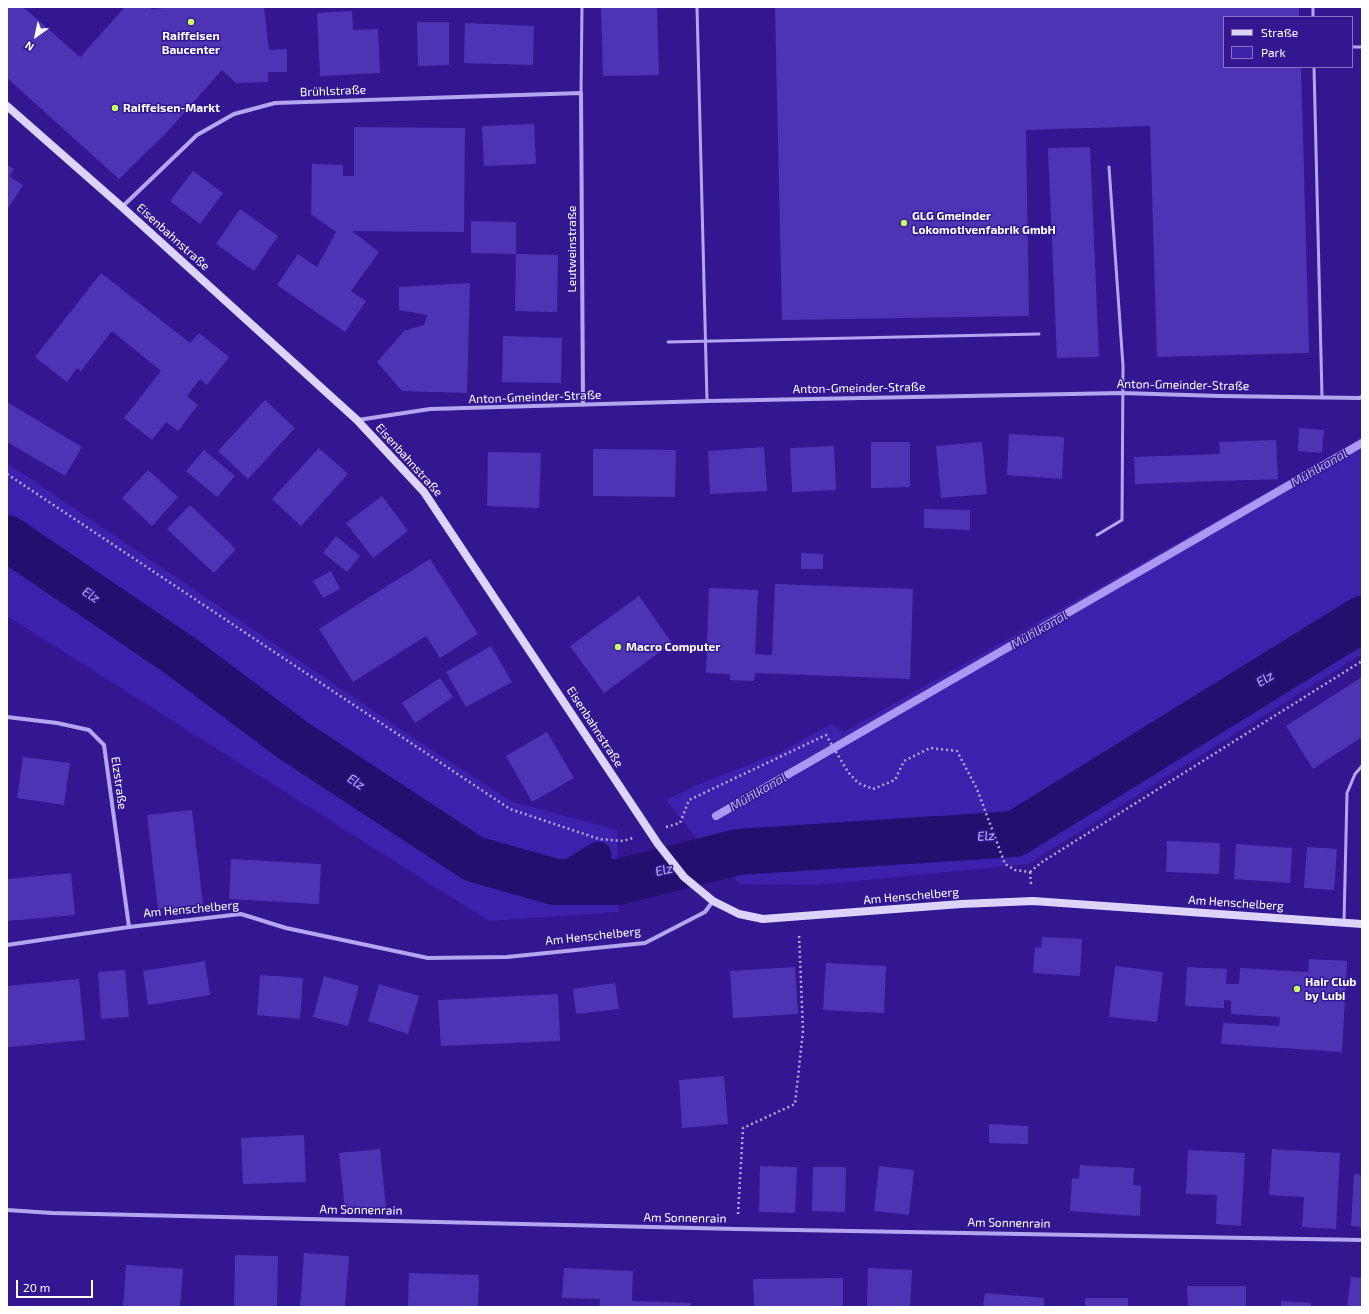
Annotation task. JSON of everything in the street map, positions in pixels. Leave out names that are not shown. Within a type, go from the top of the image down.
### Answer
[{"type":"main road","name":"Eisenbahnstraße","points":[[7,106],[122,207],[357,420],[424,492],[658,844],[691,884],[713,901]]},
{"type":"main road","name":"Am Henschelberg","points":[[713,901],[739,914],[763,918],[961,904],[1033,901],[1362,924]]},
{"type":"street","name":"Brühlstraße","points":[[122,207],[197,135],[234,114],[275,103],[581,93]]},
{"type":"street","name":"Leutweinstraße","points":[[581,93],[583,405]]},
{"type":"street","name":"Anton-Gmeinder-Straße","points":[[357,420],[430,409],[707,401],[1122,393],[1362,397]]},
{"type":"street","name":"Elzstraße","points":[[7,717],[57,723],[89,730],[104,745],[129,927]]},
{"type":"street","name":"Am Henschelberg","points":[[7,945],[129,927],[241,914],[286,928],[428,958],[507,957],[645,943],[705,912],[713,901]]},
{"type":"street","name":"Am Sonnenrain","points":[[7,1210],[52,1213],[737,1229],[1362,1240]]},
{"type":"lane","points":[[581,93],[582,7]]},
{"type":"lane","points":[[697,7],[707,401]]},
{"type":"lane","points":[[1314,68],[1322,397]]},
{"type":"lane","points":[[1097,535],[1122,520],[1123,366],[1110,167]]},
{"type":"lane","points":[[668,342],[1039,334]]},
{"type":"lane","points":[[1344,923],[1347,793],[1355,774],[1362,766]]},
{"type":"path","points":[[7,474],[510,809],[599,839],[623,841],[680,823],[689,800],[826,735],[848,772],[858,783],[874,789],[895,780],[904,761],[930,748],[957,750],[977,789],[1005,864],[1015,870],[1030,872],[1042,862],[1362,661]]},
{"type":"path","points":[[737,1229],[743,1128],[795,1104],[802,1031],[800,943]]},
{"type":"green space","points":[[1362,436],[1362,654],[1028,864],[817,885],[740,884],[693,834],[666,800],[697,785],[781,752],[831,724],[844,732],[1348,446]]},
{"type":"green space","points":[[7,463],[427,747],[513,802],[617,830],[619,912],[489,921],[7,616]]},
{"type":"building","name":"Raiffeisen-Markt","points":[[7,7],[23,7],[80,57],[125,7],[149,7],[152,9],[181,7],[264,7],[269,50],[287,49],[287,72],[268,72],[268,82],[236,83],[222,70],[166,133],[119,179],[7,78]]},
{"type":"building","points":[[601,7],[657,7],[659,75],[603,76]]},
{"type":"building","points":[[775,7],[1299,7],[1299,16],[1223,16],[1223,68],[1301,68],[1309,353],[1157,357],[1150,126],[1026,130],[1029,316],[782,320]]},
{"type":"building","points":[[352,11],[353,30],[378,29],[380,73],[320,76],[317,13]]},
{"type":"building","points":[[417,22],[449,22],[449,65],[418,66]]},
{"type":"building","points":[[465,23],[534,26],[533,65],[464,63]]},
{"type":"building","points":[[534,124],[536,164],[484,166],[482,126]]},
{"type":"building","points":[[354,127],[465,128],[464,232],[352,231],[379,252],[351,291],[366,301],[345,332],[277,285],[298,254],[317,267],[336,232],[311,214],[312,164],[343,165],[343,176],[354,176]]},
{"type":"building","points":[[1090,147],[1099,357],[1057,358],[1048,148]]},
{"type":"building","points":[[7,165],[14,169],[9,176],[23,185],[7,210]]},
{"type":"building","points":[[193,171],[223,193],[200,224],[170,201]]},
{"type":"building","points":[[240,209],[278,236],[254,271],[216,244]]},
{"type":"building","points":[[471,221],[516,222],[516,254],[471,253]]},
{"type":"building","points":[[516,254],[558,255],[557,312],[515,311]]},
{"type":"building","points":[[101,273],[190,343],[199,333],[229,357],[207,385],[200,379],[187,396],[198,405],[178,431],[166,422],[152,440],[124,418],[161,371],[112,331],[81,371],[77,368],[67,382],[35,357]]},
{"type":"building","points":[[470,283],[467,393],[402,391],[377,362],[404,331],[424,325],[427,315],[399,310],[399,287]]},
{"type":"building","points":[[503,336],[562,338],[561,383],[502,382]]},
{"type":"building","points":[[265,400],[295,428],[248,479],[218,451]]},
{"type":"building","points":[[7,402],[82,447],[65,476],[7,442]]},
{"type":"building","points":[[1299,428],[1324,430],[1322,453],[1298,451]]},
{"type":"building","points":[[1009,434],[1064,437],[1062,479],[1007,475]]},
{"type":"building","points":[[1276,440],[1278,479],[1135,484],[1134,457],[1220,454],[1219,442]]},
{"type":"building","points":[[871,442],[910,442],[910,487],[871,488]]},
{"type":"building","points":[[982,442],[987,494],[941,498],[936,446]]},
{"type":"building","points":[[834,446],[836,490],[792,492],[790,448]]},
{"type":"building","points":[[764,447],[767,491],[710,494],[708,451]]},
{"type":"building","points":[[319,448],[348,474],[301,526],[272,499]]},
{"type":"building","points":[[593,449],[676,450],[675,497],[593,496]]},
{"type":"building","points":[[204,450],[235,476],[217,497],[186,471]]},
{"type":"building","points":[[488,452],[541,453],[539,508],[487,506]]},
{"type":"building","points":[[148,470],[178,497],[152,526],[122,498]]},
{"type":"building","points":[[382,496],[408,531],[373,558],[346,523]]},
{"type":"building","points":[[190,505],[236,549],[214,573],[167,529]]},
{"type":"building","points":[[924,509],[970,510],[970,530],[924,528]]},
{"type":"building","points":[[336,536],[360,556],[347,572],[323,553]]},
{"type":"building","points":[[801,553],[823,554],[823,569],[801,569]]},
{"type":"building","points":[[430,559],[478,634],[440,658],[426,636],[353,682],[319,629]]},
{"type":"building","points":[[331,571],[340,589],[323,598],[313,581]]},
{"type":"building","points":[[775,584],[913,589],[910,679],[755,673],[754,681],[730,680],[730,674],[706,673],[709,588],[758,590],[755,654],[772,655]]},
{"type":"building","points":[[639,596],[672,643],[604,693],[570,646]]},
{"type":"building","points":[[491,646],[512,682],[466,707],[446,672]]},
{"type":"building","points":[[1362,677],[1362,737],[1313,769],[1286,726]]},
{"type":"building","points":[[440,678],[453,697],[415,723],[402,703]]},
{"type":"building","points":[[547,732],[574,778],[532,802],[506,756]]},
{"type":"building","points":[[23,757],[70,763],[64,805],[17,798]]},
{"type":"building","points":[[192,810],[203,904],[158,909],[147,815]]},
{"type":"building","points":[[1167,841],[1220,843],[1219,874],[1166,872]]},
{"type":"building","points":[[1236,844],[1292,848],[1290,883],[1234,879]]},
{"type":"building","points":[[1307,847],[1337,849],[1334,890],[1304,888]]},
{"type":"building","points":[[231,859],[321,864],[319,904],[229,899]]},
{"type":"building","points":[[71,873],[75,915],[7,921],[7,879]]},
{"type":"building","points":[[1042,937],[1082,939],[1080,976],[1033,973],[1035,947],[1041,948]]},
{"type":"building","points":[[1309,959],[1347,961],[1342,1052],[1221,1044],[1223,1023],[1279,1026],[1280,1017],[1231,1014],[1231,1001],[1224,1000],[1224,1008],[1185,1006],[1187,967],[1227,969],[1226,984],[1239,984],[1240,968],[1308,972]]},
{"type":"building","points":[[205,961],[210,995],[148,1005],[143,971]]},
{"type":"building","points":[[826,963],[886,966],[884,1013],[823,1010]]},
{"type":"building","points":[[1115,966],[1163,972],[1157,1022],[1109,1017]]},
{"type":"building","points":[[795,967],[798,1014],[733,1018],[730,971]]},
{"type":"building","points":[[125,970],[129,1017],[101,1019],[98,972]]},
{"type":"building","points":[[260,975],[303,978],[300,1019],[257,1015]]},
{"type":"building","points":[[324,976],[359,986],[348,1026],[313,1017]]},
{"type":"building","points":[[79,979],[85,1040],[7,1047],[7,986]]},
{"type":"building","points":[[615,983],[619,1009],[576,1014],[573,989]]},
{"type":"building","points":[[379,984],[419,996],[408,1034],[368,1021]]},
{"type":"building","points":[[558,994],[560,1041],[441,1046],[438,1000]]},
{"type":"building","points":[[724,1076],[728,1124],[682,1128],[679,1080]]},
{"type":"building","points":[[989,1124],[1028,1126],[1028,1144],[989,1143]]},
{"type":"building","points":[[304,1135],[306,1182],[243,1184],[241,1138]]},
{"type":"building","points":[[380,1149],[386,1207],[345,1211],[339,1153]]},
{"type":"building","points":[[1272,1149],[1340,1153],[1336,1229],[1302,1227],[1304,1197],[1269,1195]]},
{"type":"building","points":[[1188,1150],[1245,1153],[1241,1226],[1216,1224],[1217,1195],[1186,1194]]},
{"type":"building","points":[[1080,1165],[1134,1168],[1133,1185],[1141,1186],[1140,1216],[1070,1211],[1072,1178],[1079,1179]]},
{"type":"building","points":[[760,1166],[797,1167],[795,1213],[759,1212]]},
{"type":"building","points":[[879,1166],[914,1170],[909,1215],[874,1211]]},
{"type":"building","points":[[813,1167],[846,1167],[845,1212],[812,1211]]},
{"type":"building","points":[[1354,1174],[1362,1175],[1362,1227],[1351,1226]]},
{"type":"building","points":[[304,1253],[349,1256],[345,1307],[300,1307]]},
{"type":"building","points":[[235,1255],[278,1256],[277,1307],[234,1307]]},
{"type":"building","points":[[126,1265],[183,1269],[180,1307],[123,1307]]},
{"type":"building","points":[[564,1268],[633,1271],[632,1301],[691,1303],[691,1307],[599,1307],[600,1299],[562,1298]]},
{"type":"building","points":[[868,1268],[912,1270],[910,1307],[867,1307]]},
{"type":"building","points":[[409,1273],[479,1275],[478,1307],[408,1307]]},
{"type":"building","points":[[1351,1277],[1362,1278],[1362,1307],[1347,1307]]},
{"type":"building","points":[[843,1278],[843,1307],[754,1307],[753,1279]]},
{"type":"building","points":[[1187,1286],[1246,1286],[1246,1307],[1188,1307]]},
{"type":"building","points":[[985,1293],[1044,1298],[1044,1307],[983,1307]]},
{"type":"building","points":[[1085,1298],[1128,1298],[1128,1307],[1085,1307]]},
{"type":"building","points":[[1281,1301],[1311,1303],[1311,1307],[1281,1307]]},
{"type":"waterway","name":"Mühlkanal","points":[[716,816],[1362,443]]},
{"type":"waterway","name":"Elz","points":[[7,538],[182,657],[294,741],[474,859],[555,882],[618,882],[738,852],[1015,834],[1362,619]]},
{"type":"waterway","name":"Mühlkanal","points":[[555,882],[598,855]]},
{"type":"place","name":"Raiffeisen Baucenter","points":[[191,22]]},
{"type":"place","name":"Raiffeisen-Markt","points":[[115,108]]},
{"type":"place","name":"GLG Gmeinder Lokomotivenfabrik GmbH","points":[[904,223]]},
{"type":"place","name":"Macro Computer","points":[[618,647]]},
{"type":"place","name":"Hair Club by Lubi","points":[[1297,989]]}]
